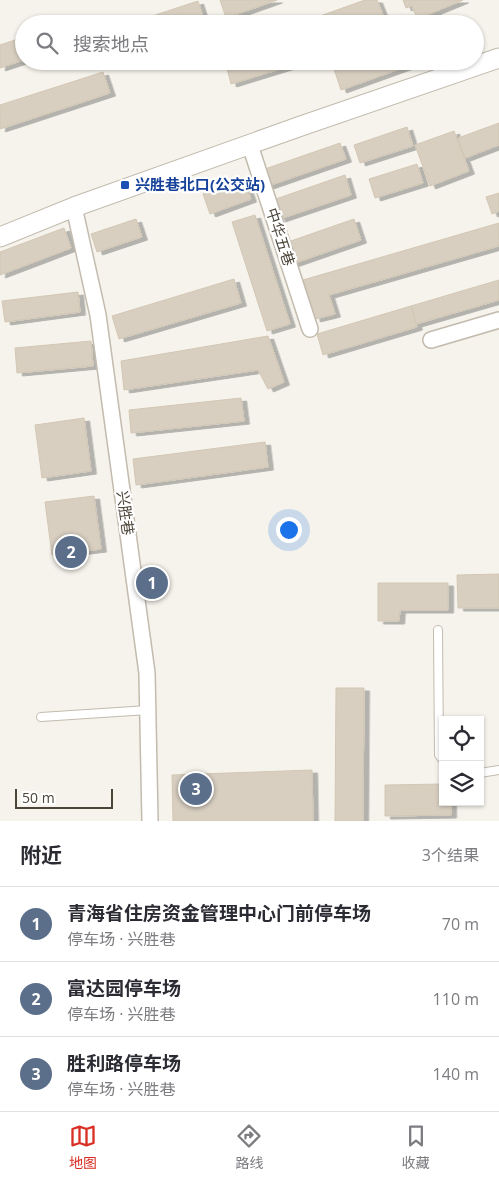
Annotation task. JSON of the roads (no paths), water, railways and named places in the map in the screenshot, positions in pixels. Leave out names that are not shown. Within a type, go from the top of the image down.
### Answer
[{"type":"street","points":[[484,63],[499,58]]},
{"type":"street","points":[[0,237],[74,208],[301,126],[464,70]]},
{"type":"street","name":"中华五巷","points":[[250,145],[310,329]]},
{"type":"street","name":"兴胜巷","points":[[74,208],[98,315],[147,673],[150,821]]},
{"type":"street","points":[[431,340],[499,320]]},
{"type":"lane","points":[[438,630],[439,755]]},
{"type":"lane","points":[[41,717],[148,710]]},
{"type":"lane","points":[[484,772],[499,770]]},
{"type":"place","name":"兴胜巷北口(公交站)","points":[[125,185]]},
{"type":"place","name":"富达园停车场","points":[[71,552]]},
{"type":"place","name":"青海省住房资金管理中心门前停车场","points":[[152,583]]},
{"type":"place","name":"胜利路停车场","points":[[196,789]]}]
